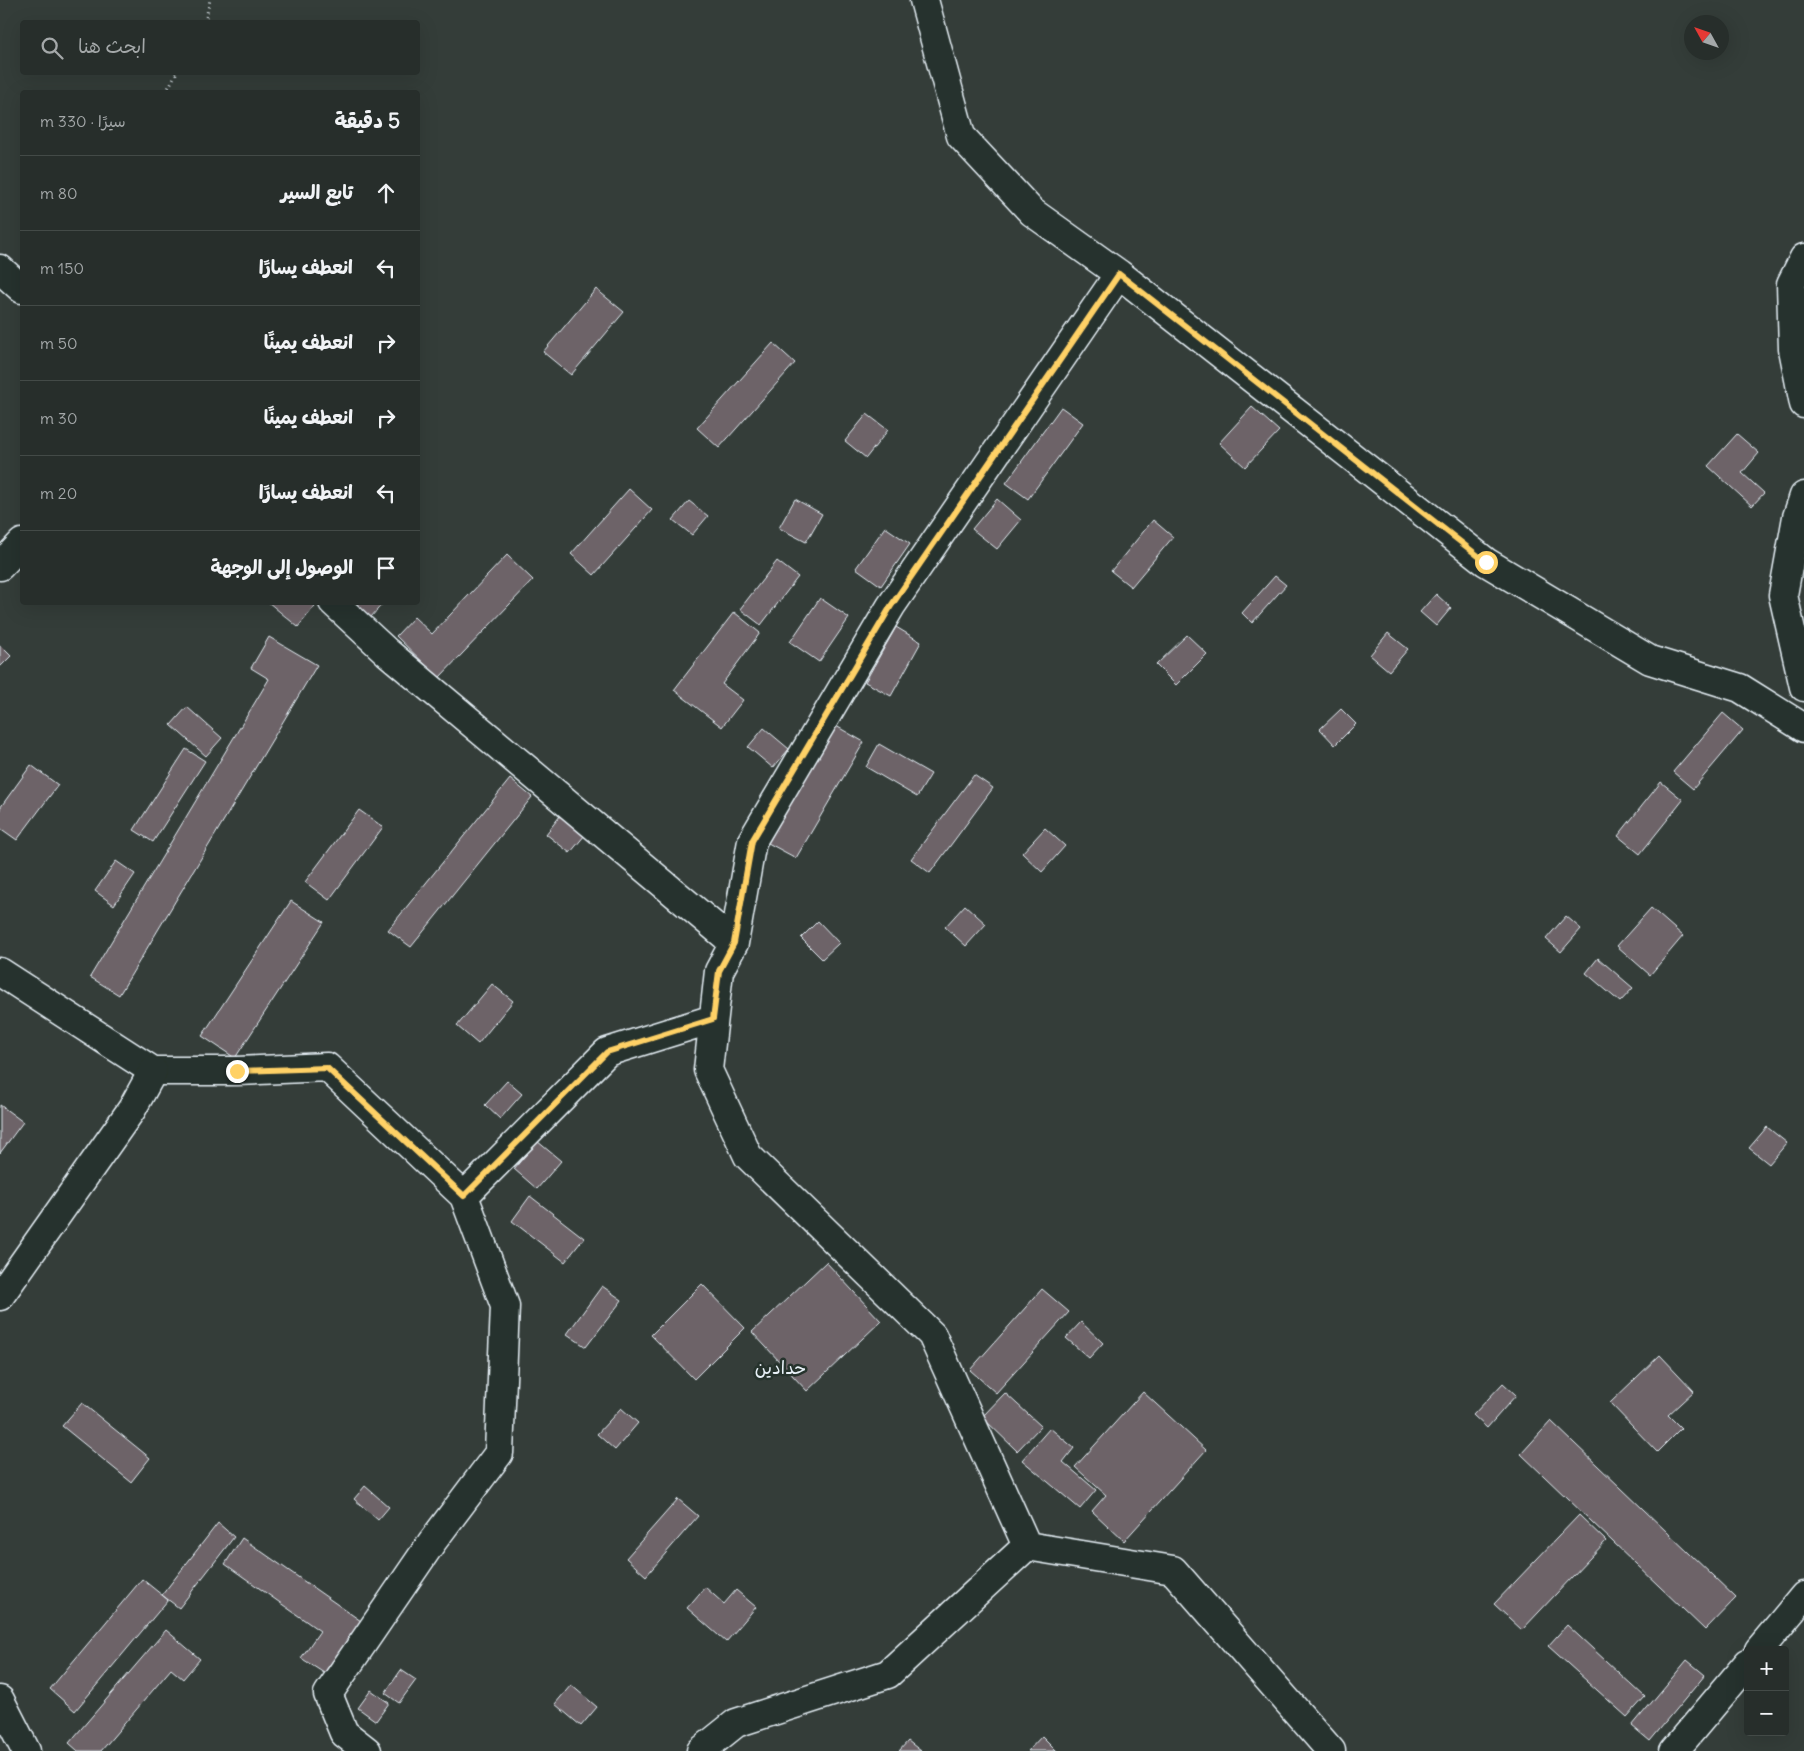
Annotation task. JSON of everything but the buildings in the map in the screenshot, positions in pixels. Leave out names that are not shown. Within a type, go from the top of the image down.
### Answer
[{"type":"street","points":[[924,0],[961,136],[1032,212],[1119,274],[1486,562],[1650,660],[1740,688],[1804,728]]},
{"type":"street","points":[[1804,258],[1791,284],[1793,349],[1804,404]]},
{"type":"street","points":[[0,269],[20,287]]},
{"type":"street","points":[[1027,1546],[932,1335],[748,1156],[708,1070],[719,971],[734,943],[752,841],[891,606],[1119,274]]},
{"type":"street","points":[[1804,496],[1797,517],[1783,595],[1804,687]]},
{"type":"street","points":[[0,566],[20,545]]},
{"type":"street","points":[[336,605],[388,652],[734,943]]},
{"type":"street","points":[[0,972],[153,1071],[327,1068],[464,1196],[505,1306],[499,1452],[432,1542],[328,1694],[339,1742],[367,1751]]},
{"type":"street","points":[[464,1196],[607,1052],[713,1019]]},
{"type":"street","points":[[0,1296],[132,1109],[153,1071]]},
{"type":"street","points":[[701,1751],[736,1723],[888,1674],[1027,1546]]},
{"type":"street","points":[[1027,1546],[1173,1570],[1331,1751]]},
{"type":"street","points":[[1762,1646],[1804,1596]]},
{"type":"street","points":[[1674,1751],[1744,1668]]},
{"type":"street","points":[[0,1700],[26,1751]]},
{"type":"path","points":[[205,20],[210,0]]},
{"type":"path","points":[[167,90],[176,75]]},
{"type":"district","name":"حدادين","points":[[780,1368]]},
{"type":"route","points":[[237,1071],[327,1068],[464,1196],[607,1052],[713,1019],[719,971],[734,943],[752,841],[891,606],[1119,274],[1486,562]]}]
